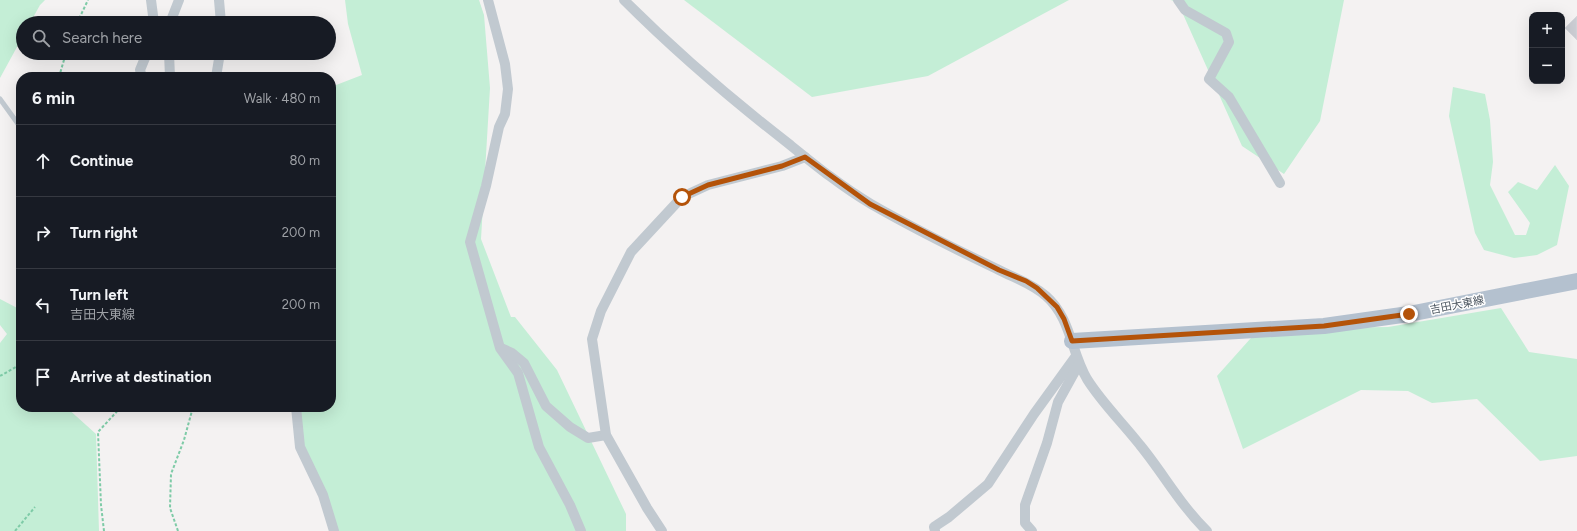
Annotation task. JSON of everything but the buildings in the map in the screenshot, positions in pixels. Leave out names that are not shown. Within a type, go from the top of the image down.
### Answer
[{"type":"main road","name":"吉田大東線","points":[[1076,354],[1324,326],[1409,314],[1577,281]]},
{"type":"street","points":[[151,0],[153,16]]},
{"type":"street","points":[[173,16],[179,0]]},
{"type":"street","points":[[219,0],[220,16]]},
{"type":"street","points":[[488,0],[505,64],[508,89],[506,114],[499,127],[486,186],[470,242],[500,348],[518,373],[540,447],[570,505],[581,531]]},
{"type":"street","points":[[624,0],[669,44],[741,107],[805,157],[870,204],[999,270],[1026,281],[1037,288],[1057,307],[1064,319],[1086,377],[1105,405],[1141,446],[1171,488],[1200,524],[1208,531]]},
{"type":"street","points":[[1178,0],[1185,10],[1226,33],[1229,42],[1209,79],[1228,96],[1280,183]]},
{"type":"street","points":[[141,72],[144,60]]},
{"type":"street","points":[[169,60],[170,72]]},
{"type":"street","points":[[217,72],[219,60]]},
{"type":"street","points":[[662,531],[647,508],[606,435],[592,339],[601,310],[631,252],[682,197],[708,185],[782,166],[805,157]]},
{"type":"street","points":[[500,348],[512,353],[524,363],[546,406],[570,428],[588,438],[606,435]]},
{"type":"street","points":[[935,531],[934,527],[949,517],[988,484],[1076,354]]},
{"type":"street","points":[[1032,531],[1025,523],[1025,505],[1047,443],[1058,402],[1076,354]]},
{"type":"street","points":[[296,412],[300,447],[323,495],[334,531]]},
{"type":"lane","points":[[0,99],[16,121]]},
{"type":"path","points":[[80,16],[88,0]]},
{"type":"path","points":[[60,72],[64,60]]},
{"type":"path","points":[[0,376],[16,367]]},
{"type":"path","points":[[104,531],[101,505],[98,432],[116,412]]},
{"type":"path","points":[[178,531],[170,508],[171,474],[184,440],[192,412]]},
{"type":"path","points":[[15,531],[35,507]]},
{"type":"green space","points":[[0,0],[45,0],[40,5],[34,16],[16,16],[16,49],[0,78]]},
{"type":"green space","points":[[345,0],[479,0],[484,15],[490,88],[481,239],[511,317],[515,317],[557,370],[626,514],[626,531],[334,531],[303,446],[297,412],[336,412],[336,85],[362,75],[348,24]]},
{"type":"green space","points":[[684,0],[1069,0],[928,76],[812,97]]},
{"type":"green space","points":[[1171,0],[1344,0],[1320,121],[1284,174],[1242,146],[1178,3]]},
{"type":"green space","points":[[1453,87],[1485,94],[1490,120],[1493,162],[1490,185],[1515,235],[1526,235],[1530,223],[1508,192],[1518,182],[1537,190],[1555,165],[1569,186],[1557,245],[1537,255],[1514,258],[1484,250],[1475,233],[1449,116]]},
{"type":"green space","points":[[0,299],[16,307],[16,412],[72,412],[96,434],[99,531],[0,531],[0,343],[7,334],[0,325]]},
{"type":"green space","points":[[1501,308],[1529,352],[1577,359],[1577,456],[1540,461],[1477,399],[1432,403],[1408,391],[1361,390],[1243,449],[1217,376],[1259,329],[1388,327]]},
{"type":"route","points":[[682,197],[708,185],[782,166],[805,157],[870,204],[999,270],[1026,281],[1037,288],[1057,307],[1064,319],[1072,341],[1324,326],[1409,314]]}]
